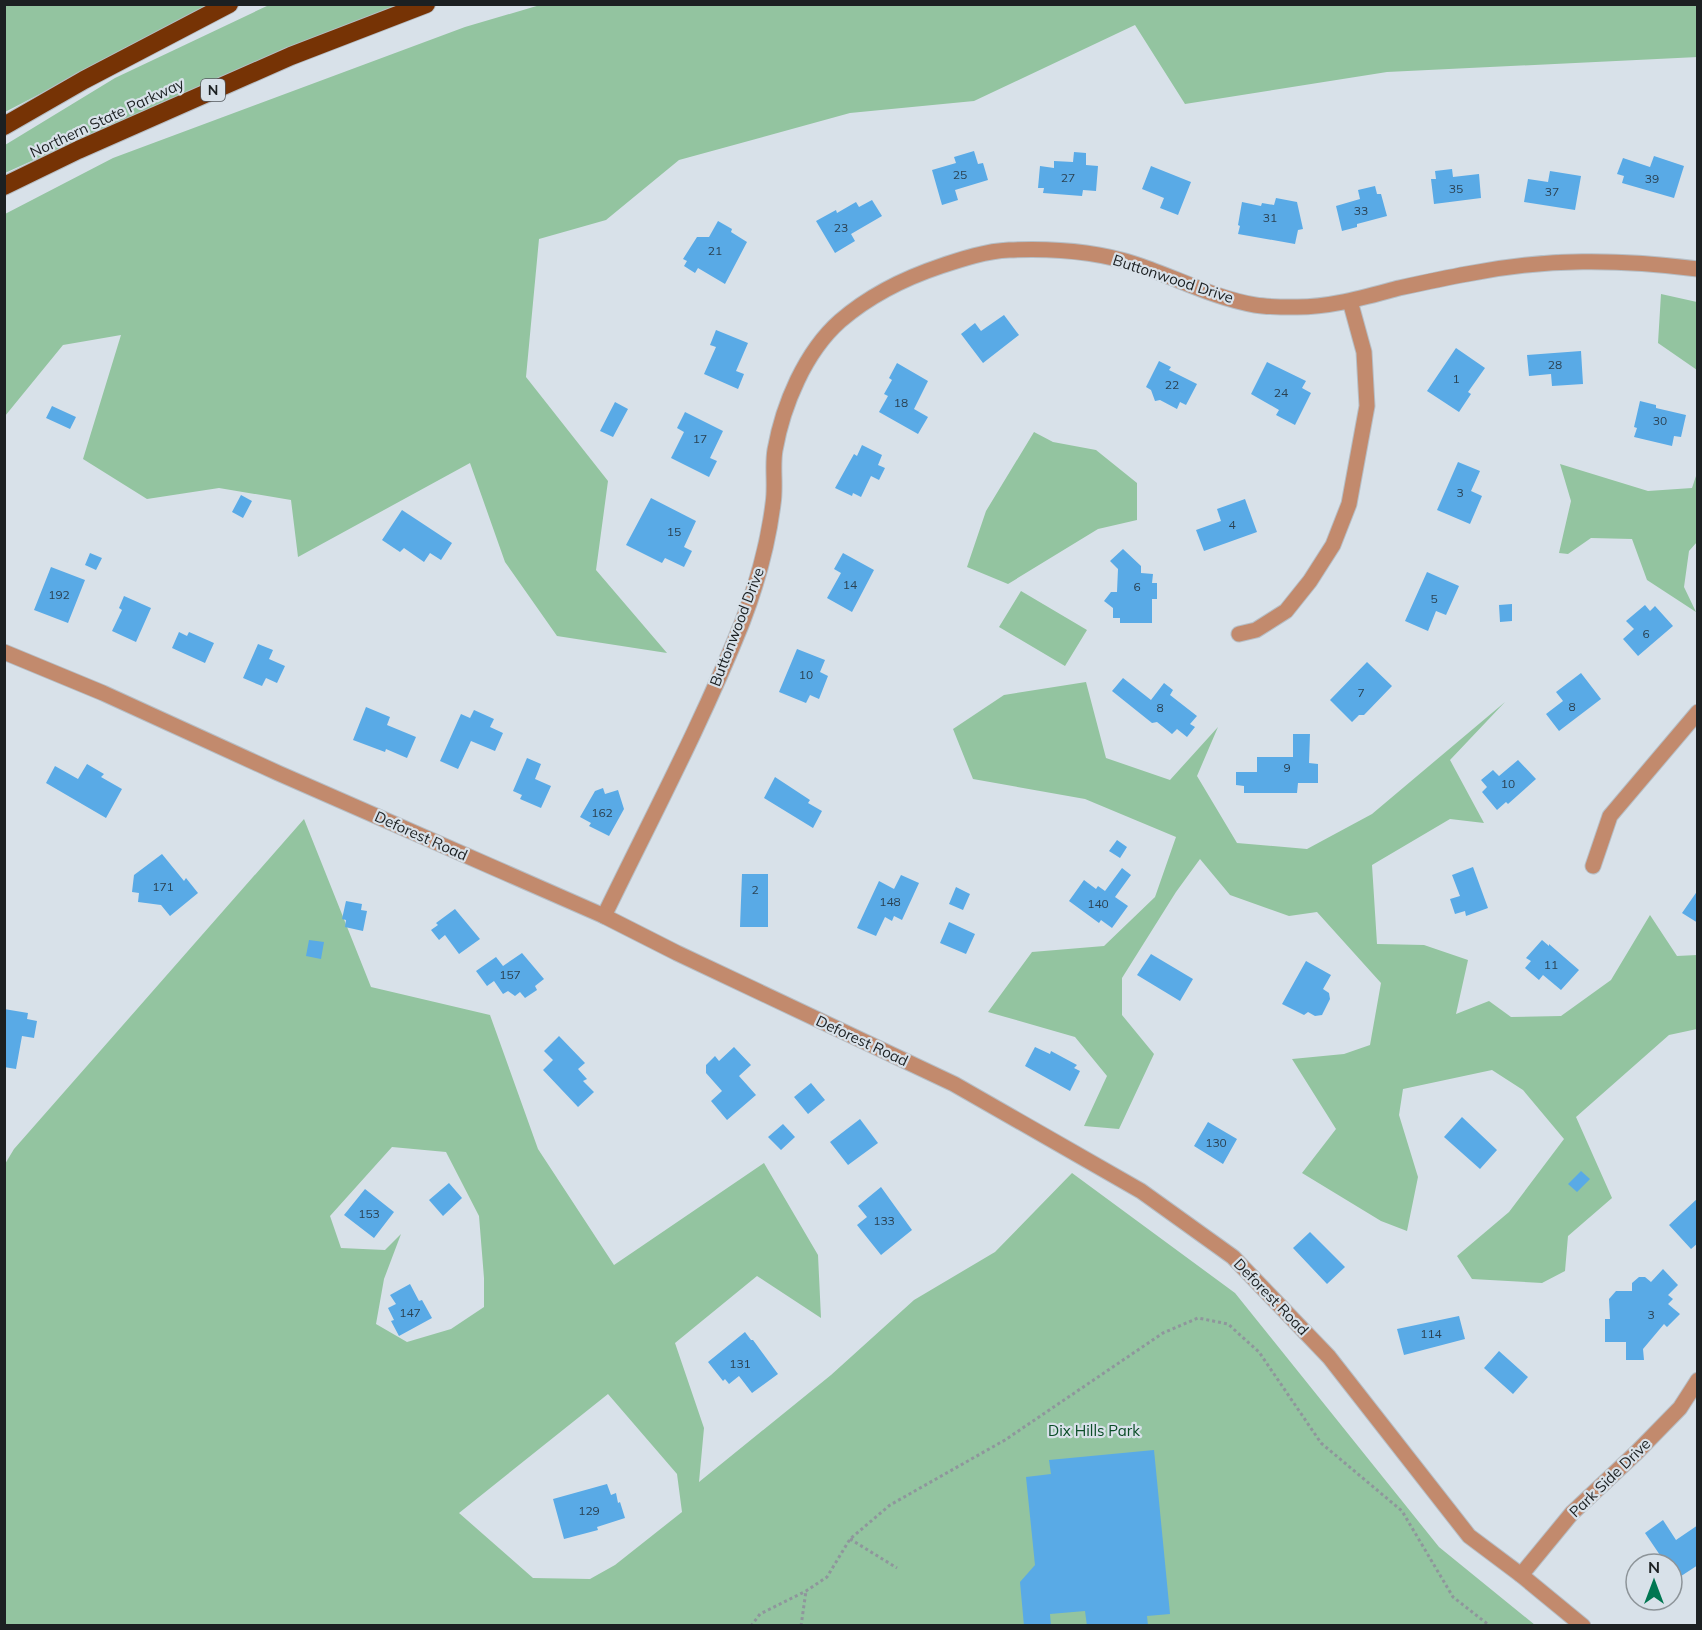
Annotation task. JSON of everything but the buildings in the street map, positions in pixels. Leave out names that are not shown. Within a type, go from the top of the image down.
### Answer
[{"type":"highway","points":[[4,126],[84,80],[229,4]]},
{"type":"highway","name":"Northern State Parkway","points":[[4,186],[88,145],[291,56],[426,4]]},
{"type":"street","name":"Buttonwood Drive","points":[[604,916],[706,706],[742,622],[759,575],[774,500],[774,452],[785,411],[816,348],[839,322],[872,298],[912,276],[957,260],[1004,250],[1047,249],[1093,254],[1135,264],[1217,295],[1256,305],[1299,308],[1350,301],[1472,273],[1533,264],[1592,261],[1698,269]]},
{"type":"street","points":[[1239,633],[1256,630],[1287,611],[1333,545],[1349,504],[1367,406],[1364,352],[1350,301]]},
{"type":"street","name":"Deforest Road","points":[[4,652],[103,693],[278,773],[604,916],[954,1084],[1141,1191],[1233,1257],[1329,1357],[1469,1536],[1583,1626]]},
{"type":"street","points":[[1593,866],[1610,816],[1698,712]]},
{"type":"street","name":"Park Side Drive","points":[[1521,1575],[1572,1513],[1680,1408],[1698,1380]]},
{"type":"path","points":[[751,1626],[760,1614],[806,1591],[827,1577],[850,1539],[890,1505],[1005,1440],[1162,1333],[1198,1318],[1228,1324],[1259,1352],[1321,1443],[1402,1511],[1453,1597],[1490,1626]]},
{"type":"path","points":[[850,1539],[897,1568]]},
{"type":"path","points":[[801,1626],[806,1591]]},
{"type":"green space","points":[[5,4],[212,5],[5,112]]},
{"type":"green space","points":[[1697,4],[1698,57],[1387,72],[1185,104],[1135,25],[974,101],[850,113],[679,160],[606,220],[539,239],[526,377],[608,481],[596,570],[667,653],[557,636],[505,562],[470,463],[298,557],[291,500],[219,488],[147,499],[83,459],[121,335],[63,345],[5,416],[5,214],[113,158],[465,27],[540,5]]},
{"type":"green space","points":[[269,5],[411,5],[257,63],[5,173],[5,145],[115,78]]},
{"type":"green space","points":[[1661,294],[1697,302],[1697,370],[1658,343]]},
{"type":"green space","points":[[1034,432],[1053,442],[1096,450],[1137,483],[1137,520],[1098,529],[1008,584],[967,567],[986,511]]},
{"type":"green space","points":[[1560,464],[1648,491],[1692,488],[1697,473],[1697,542],[1689,551],[1684,587],[1696,612],[1647,580],[1632,539],[1591,538],[1568,554],[1559,553],[1571,501]]},
{"type":"green space","points":[[1021,591],[1087,630],[1065,666],[999,627]]},
{"type":"green space","points":[[1086,682],[1106,758],[1170,780],[1218,727],[1197,776],[1237,843],[1307,849],[1372,814],[1505,702],[1450,760],[1484,823],[1450,819],[1372,865],[1377,944],[1424,945],[1468,960],[1456,1014],[1489,1001],[1511,1017],[1561,1016],[1611,980],[1650,915],[1677,956],[1697,955],[1697,1029],[1669,1035],[1576,1117],[1612,1198],[1568,1236],[1565,1271],[1542,1283],[1472,1279],[1457,1256],[1509,1212],[1564,1139],[1523,1090],[1492,1070],[1403,1089],[1399,1115],[1418,1177],[1407,1231],[1381,1221],[1302,1173],[1336,1129],[1292,1059],[1344,1054],[1370,1045],[1381,983],[1317,912],[1289,916],[1230,895],[1200,859],[1176,892],[1122,978],[1122,1015],[1154,1054],[1119,1129],[1084,1126],[1107,1076],[1075,1037],[988,1012],[1032,952],[1104,946],[1155,897],[1176,837],[1085,799],[973,779],[953,729],[1004,695]]},
{"type":"green space","name":"Dix Hills Park","points":[[304,819],[371,987],[490,1015],[538,1149],[614,1265],[764,1163],[818,1255],[821,1318],[757,1276],[675,1343],[704,1428],[699,1482],[831,1375],[914,1300],[995,1252],[1072,1173],[1235,1293],[1439,1547],[1535,1625],[5,1626],[5,1164],[14,1149]],"holes":[[[392,1147],[446,1152],[479,1216],[484,1278],[484,1307],[451,1329],[407,1342],[376,1324],[384,1279],[401,1234],[385,1250],[341,1248],[330,1216]],[[608,1394],[677,1474],[682,1512],[615,1565],[590,1579],[533,1578],[459,1513]]]}]
